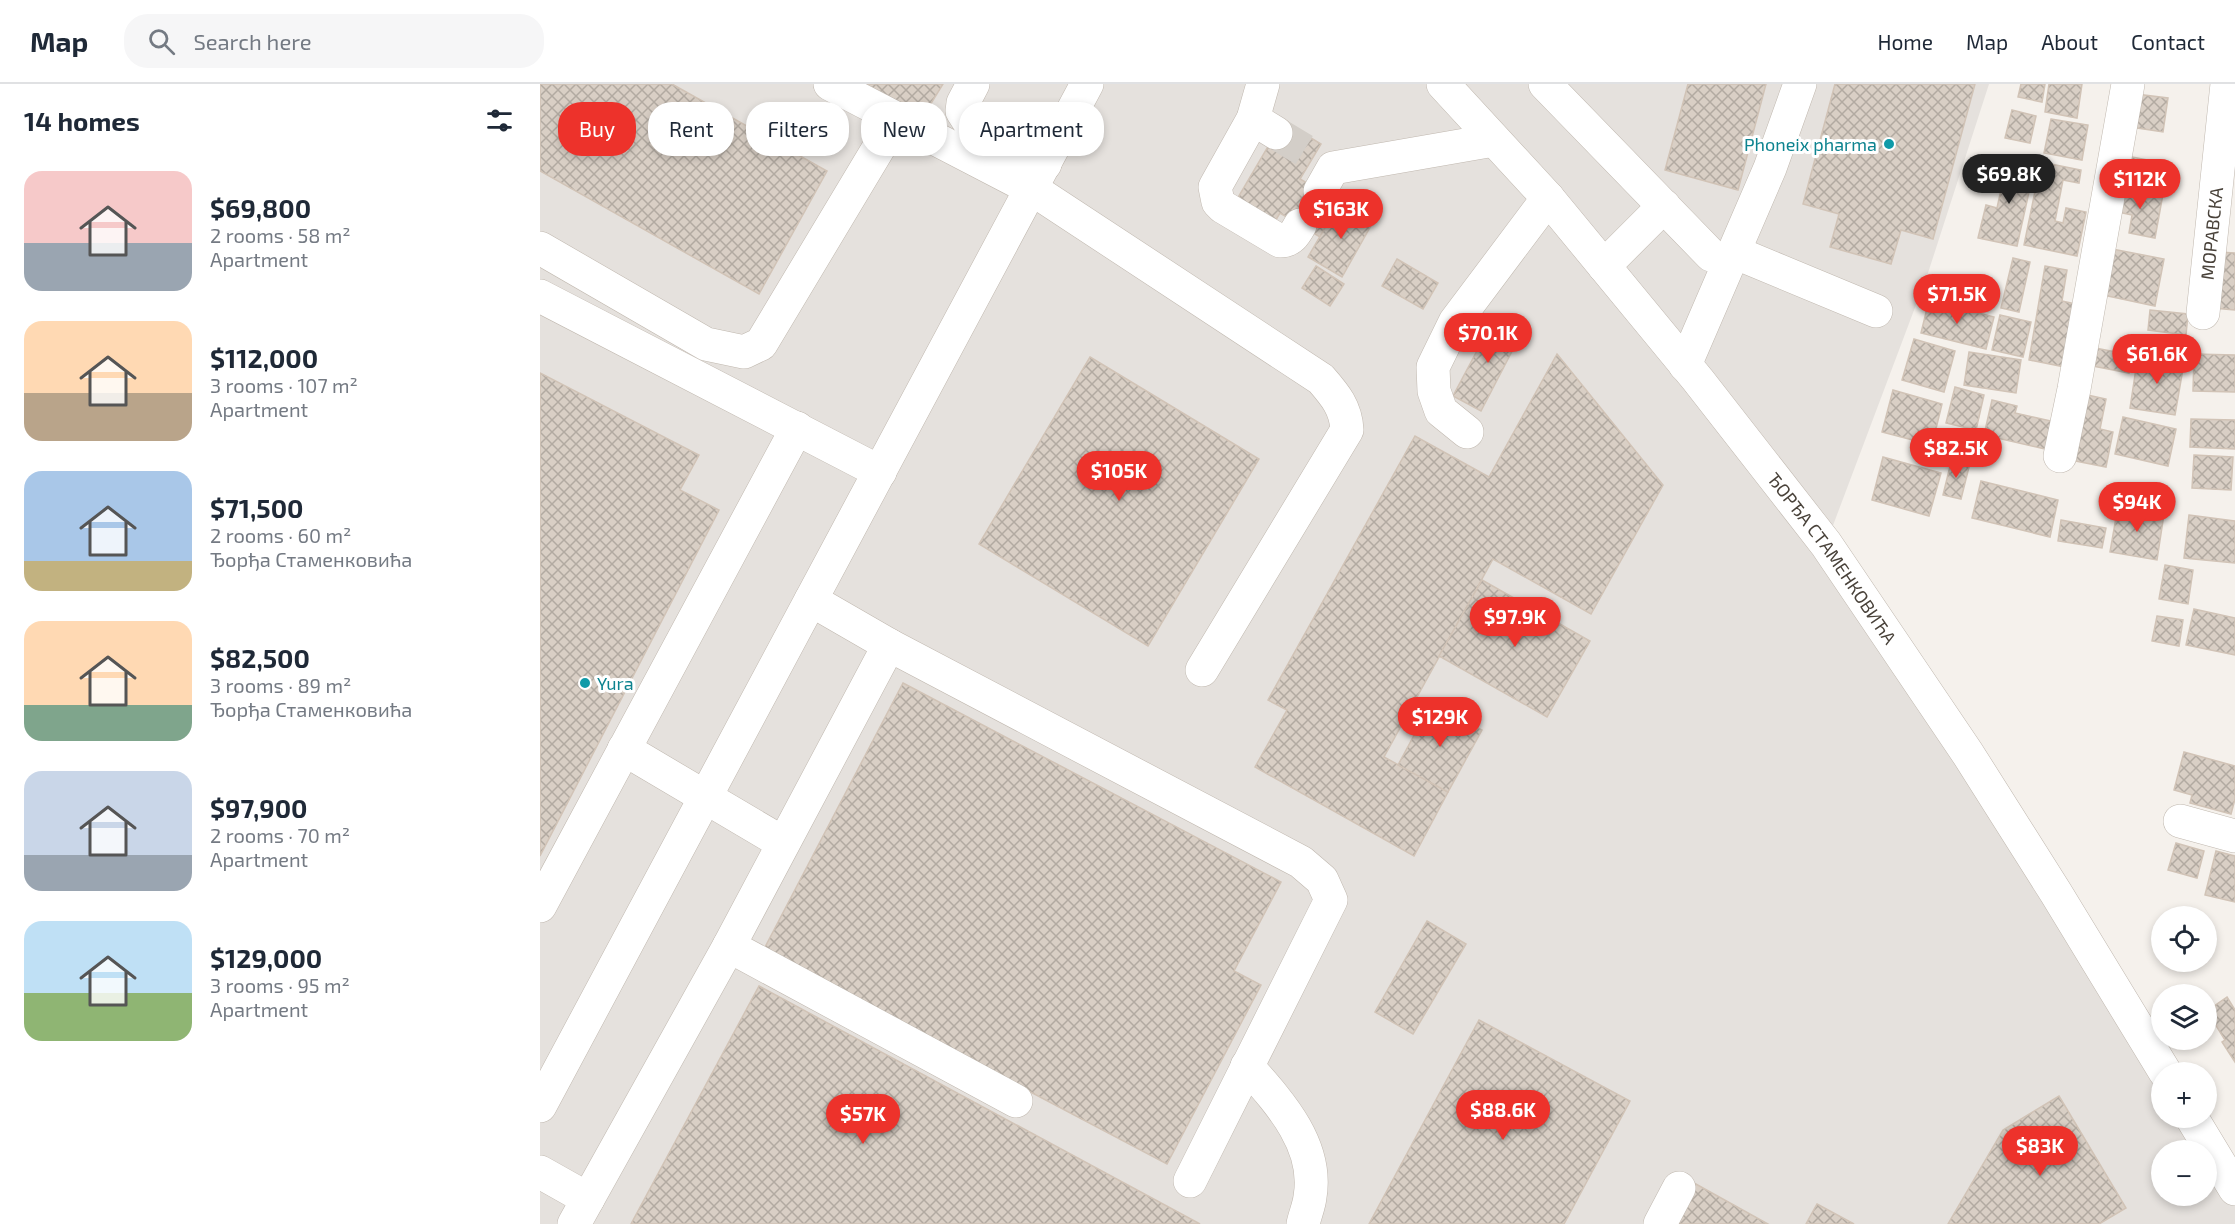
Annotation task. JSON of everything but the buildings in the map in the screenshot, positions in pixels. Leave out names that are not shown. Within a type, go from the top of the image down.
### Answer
[{"type":"street","points":[[830,84],[864,102]]},
{"type":"street","points":[[973,84],[963,103],[963,111],[971,125],[1038,176],[1321,379],[1336,397],[1346,417],[1347,430],[1202,670]]},
{"type":"street","points":[[540,1106],[552,1055],[705,798],[1087,84]]},
{"type":"street","points":[[1263,84],[1264,126],[1215,187],[1218,202],[1280,241],[1293,236],[1300,225]]},
{"type":"street","name":"ЂОРЂА СТАМЕНКОВИЋА","points":[[1443,84],[1548,198],[1685,365],[1826,544],[1981,773],[2158,1062]]},
{"type":"street","points":[[1545,84],[1664,206],[1723,253],[1876,311]]},
{"type":"street","points":[[1685,365],[1723,253],[1770,168],[1800,84]]},
{"type":"street","points":[[2060,456],[2128,84]]},
{"type":"street","name":"МОРАВСКА","points":[[2203,313],[2227,84]]},
{"type":"street","points":[[947,139],[1038,176]]},
{"type":"street","points":[[1323,172],[1494,140]]},
{"type":"street","points":[[540,249],[706,344],[744,352],[761,344],[874,156]]},
{"type":"street","points":[[1467,432],[1441,411],[1434,391],[1433,367],[1455,322],[1548,198]]},
{"type":"street","points":[[1604,266],[1664,206]]},
{"type":"street","points":[[540,296],[880,472]]},
{"type":"street","points":[[540,906],[797,429]]},
{"type":"street","points":[[811,600],[889,645],[1301,862],[1322,880],[1331,900],[1190,1181]]},
{"type":"street","points":[[540,1172],[581,1212],[729,946],[889,645]]},
{"type":"street","points":[[624,749],[783,843]]},
{"type":"street","points":[[2180,821],[2235,836]]},
{"type":"street","points":[[729,946],[1016,1101]]},
{"type":"street","points":[[1247,1066],[1278,1101],[1296,1128],[1303,1146],[1309,1165],[1311,1195],[1303,1224]]},
{"type":"street","points":[[2198,1128],[2235,1189]]},
{"type":"street","points":[[1660,1224],[1679,1188]]},
{"type":"shaded area","points":[[540,84],[1989,84],[1928,273],[1826,544],[2156,1062],[2151,1062],[2151,1128],[2198,1128],[2205,1140],[2151,1140],[2151,1206],[2217,1206],[2217,1159],[2235,1189],[2235,1224],[540,1224]]},
{"type":"tunnel","points":[[1276,133],[1314,156]]},
{"type":"place","name":"Phoneix pharma","points":[[1889,144]]},
{"type":"place","name":"Yura","points":[[585,683]]}]
